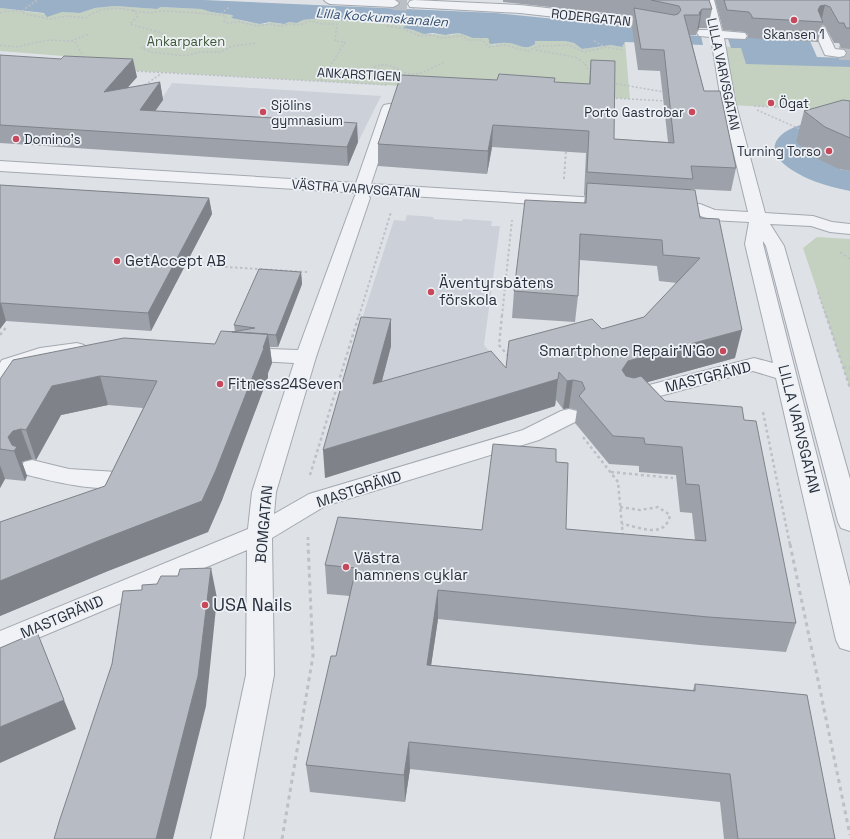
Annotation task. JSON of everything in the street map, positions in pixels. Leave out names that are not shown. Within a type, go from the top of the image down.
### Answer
[{"type":"street","points":[[330,0],[393,3]]},
{"type":"street","name":"LILLA VARVSGATAN","points":[[708,0],[718,38],[730,105],[758,218],[775,246],[850,522]]},
{"type":"street","name":"RODERGATAN","points":[[414,4],[520,9],[636,22],[671,30]]},
{"type":"street","points":[[703,33],[718,38],[741,36]]},
{"type":"street","points":[[810,40],[822,36],[830,52],[839,53]]},
{"type":"street","name":"BOMGATAN","points":[[227,839],[260,675],[260,534],[264,492],[306,357],[336,274],[389,108]]},
{"type":"street","name":"VÄSTRA VARVSGATAN","points":[[0,166],[362,193]]},
{"type":"street","name":"VÄSTRA VARVSGATAN","points":[[0,175],[362,193],[626,209]]},
{"type":"street","points":[[653,211],[701,219],[711,215],[813,221],[830,227],[850,229]]},
{"type":"street","points":[[813,221],[828,215],[850,217]]},
{"type":"street","name":"LILLA VARVSGATAN","points":[[758,218],[754,244],[850,640]]},
{"type":"street","points":[[0,379],[9,365],[40,354],[77,349],[98,354]]},
{"type":"street","points":[[220,352],[306,357]]},
{"type":"street","name":"MASTGRÄND","points":[[630,397],[754,364],[786,374]]},
{"type":"street","name":"MASTGRÄND","points":[[0,644],[260,534],[317,500],[531,435],[569,416]]},
{"type":"street","points":[[32,468],[69,477],[117,480]]},
{"type":"path","points":[[0,12],[22,11],[32,5],[36,0]]},
{"type":"path","points":[[221,14],[229,8]]},
{"type":"path","points":[[22,11],[25,14],[50,19],[67,16],[86,18],[95,11],[104,9],[132,10],[149,13],[158,11],[198,12],[226,16],[224,21],[226,23],[240,22],[257,26],[270,24],[280,26],[290,24],[300,26],[310,21],[323,24],[338,24],[335,41],[345,42],[320,81]]},
{"type":"path","points":[[132,10],[138,16],[130,24],[162,33],[163,37],[141,48],[152,52],[185,56],[200,52],[221,52],[232,46],[256,43]]},
{"type":"path","points":[[385,26],[401,28],[415,36],[429,35],[446,38],[458,35],[468,40],[482,40],[489,47],[505,45],[528,51],[544,45],[569,45],[584,52],[606,47]]},
{"type":"path","points":[[70,41],[90,34]]},
{"type":"path","points":[[0,45],[10,47],[54,40],[70,41],[75,42],[79,51],[86,60]]},
{"type":"path","points":[[593,40],[606,47],[623,50]]},
{"type":"path","points":[[535,49],[578,59],[584,63],[588,73],[594,76]]},
{"type":"path","points":[[356,83],[370,68],[380,65],[389,65],[404,72],[414,74],[426,72],[444,62]]},
{"type":"path","name":"ANKARSTIGEN","points":[[130,71],[390,85]]},
{"type":"path","points":[[141,88],[163,73]]},
{"type":"path","points":[[611,83],[668,92]]},
{"type":"path","points":[[608,98],[668,101]]},
{"type":"path","points":[[730,105],[820,110]]},
{"type":"path","points":[[765,114],[808,133]]},
{"type":"path","points":[[564,181],[566,150]]},
{"type":"path","points":[[210,266],[336,274]]},
{"type":"path","points":[[815,285],[850,388]]},
{"type":"path","points":[[0,336],[7,326]]},
{"type":"path","points":[[843,367],[850,368]]},
{"type":"path","points":[[763,410],[850,835]]},
{"type":"path","points":[[611,472],[673,478]]},
{"type":"path","points":[[620,507],[641,510],[653,506],[660,507],[670,515],[669,523],[663,530],[622,524]]},
{"type":"shaded area","name":"Sjölins gymnasium","points":[[172,83],[381,96],[358,142],[143,128]]},
{"type":"shaded area","name":"Äventyrsbåtens förskola","points":[[407,215],[434,217],[433,219],[492,221],[491,226],[500,226],[484,345],[508,373],[487,379],[352,383],[348,362],[390,232],[394,220],[405,221]]},
{"type":"green space","name":"Ankarparken","points":[[115,6],[157,9],[161,7],[202,9],[232,15],[233,16],[231,18],[264,24],[273,22],[281,24],[289,22],[297,23],[303,20],[329,17],[364,21],[367,19],[407,25],[403,28],[429,34],[451,35],[459,33],[470,37],[488,38],[493,45],[508,43],[528,47],[535,44],[535,41],[565,41],[574,43],[582,49],[611,45],[622,47],[625,42],[630,99],[122,70],[75,57],[0,51],[0,8],[47,14],[62,12],[80,13],[95,8]]},
{"type":"green space","points":[[720,46],[741,48],[820,65],[850,67],[850,111],[730,105]]},
{"type":"green space","points":[[817,237],[850,239],[850,388],[803,248]]},
{"type":"water","name":"Lilla Kockumskanalen","points":[[0,0],[204,0],[496,13],[635,27],[669,34],[701,36],[703,45],[625,42],[622,47],[611,45],[582,49],[574,43],[565,41],[535,41],[535,44],[524,47],[511,43],[491,44],[489,43],[488,38],[473,38],[459,33],[445,35],[433,33],[424,34],[403,28],[406,25],[367,19],[364,21],[331,20],[329,17],[303,20],[297,23],[289,22],[284,24],[270,22],[260,24],[231,18],[233,16],[232,15],[201,9],[161,7],[157,9],[115,6],[95,8],[80,13],[62,12],[47,17],[44,13],[0,8]]},
{"type":"water","points":[[727,36],[810,41],[817,57],[850,58],[850,67],[746,64],[741,48],[731,48]]},
{"type":"water","points":[[811,122],[839,169],[850,171],[850,191],[823,184],[803,176],[785,165],[778,157],[775,149],[776,142],[780,136],[788,130]]},
{"type":"building","points":[[651,0],[709,0],[712,9],[702,9],[699,13],[700,15],[684,15],[704,91],[720,91],[736,168],[691,166],[693,179],[587,172],[589,131],[493,125],[488,151],[378,144],[401,75],[497,80],[499,74],[555,78],[554,82],[590,84],[591,60],[615,61],[614,139],[674,143],[664,50],[641,49],[634,8],[674,15],[678,14],[681,10],[679,6]]},
{"type":"building","points":[[724,0],[850,0],[850,28],[846,28],[844,23],[839,23],[830,7],[825,5],[820,6],[818,10],[823,22],[752,18],[749,12],[727,10]]},
{"type":"building","points":[[0,55],[61,59],[64,56],[133,59],[104,92],[160,82],[140,110],[357,123],[347,147],[0,125]]},
{"type":"building","points":[[843,100],[850,101],[850,138],[825,127],[804,111]]},
{"type":"building","points":[[587,183],[695,190],[700,218],[719,219],[742,330],[628,361],[622,370],[626,376],[634,378],[641,376],[665,401],[742,407],[744,420],[756,421],[796,623],[708,617],[438,590],[427,665],[695,691],[695,684],[807,695],[835,839],[738,839],[730,774],[409,742],[404,775],[306,765],[331,656],[336,656],[356,568],[325,565],[338,517],[482,530],[493,444],[556,449],[556,462],[568,463],[566,529],[706,541],[699,485],[686,484],[682,447],[645,444],[644,438],[613,436],[579,396],[585,389],[582,382],[573,380],[567,381],[559,372],[558,379],[323,450],[361,317],[391,319],[373,384],[491,351],[506,368],[509,341],[592,319],[602,329],[644,317],[700,258],[663,255],[662,240],[580,234],[578,296],[514,291],[525,200],[586,203]]},
{"type":"building","points":[[0,185],[209,198],[148,313],[0,304]]},
{"type":"building","points":[[259,269],[301,272],[276,335],[232,332],[255,328],[234,325]]},
{"type":"building","points":[[221,331],[268,334],[264,348],[216,470],[202,501],[0,581],[0,522],[105,486],[157,381],[100,376],[52,386],[26,430],[21,429],[13,431],[8,437],[12,445],[17,447],[14,451],[0,449],[0,379],[13,360],[124,338],[215,344]]},
{"type":"building","points":[[211,568],[198,676],[156,839],[54,839],[112,664],[123,591],[142,590],[142,585],[157,584],[161,576],[178,576],[180,569]]},
{"type":"building","points":[[37,632],[64,700],[0,727],[0,648]]},
{"type":"tunnel","points":[[393,3],[414,4]]},
{"type":"tunnel","points":[[839,53],[850,53]]},
{"type":"place","name":"Skansen 1","points":[[794,20]]},
{"type":"place","name":"Ögat","points":[[771,103]]},
{"type":"place","name":"Sjölins gymnasium","points":[[263,112]]},
{"type":"place","name":"Porto Gastrobar","points":[[692,112]]},
{"type":"place","name":"Domino's","points":[[16,139]]},
{"type":"place","name":"Turning Torso","points":[[829,151]]},
{"type":"place","name":"GetAccept AB","points":[[117,261]]},
{"type":"place","name":"Äventyrsbåtens förskola","points":[[431,292]]},
{"type":"place","name":"Smartphone Repair'N'Go","points":[[723,351]]},
{"type":"place","name":"Fitness24Seven","points":[[220,384]]},
{"type":"place","name":"Västra hamnens cyklar","points":[[346,567]]},
{"type":"place","name":"USA Nails","points":[[205,605]]}]
